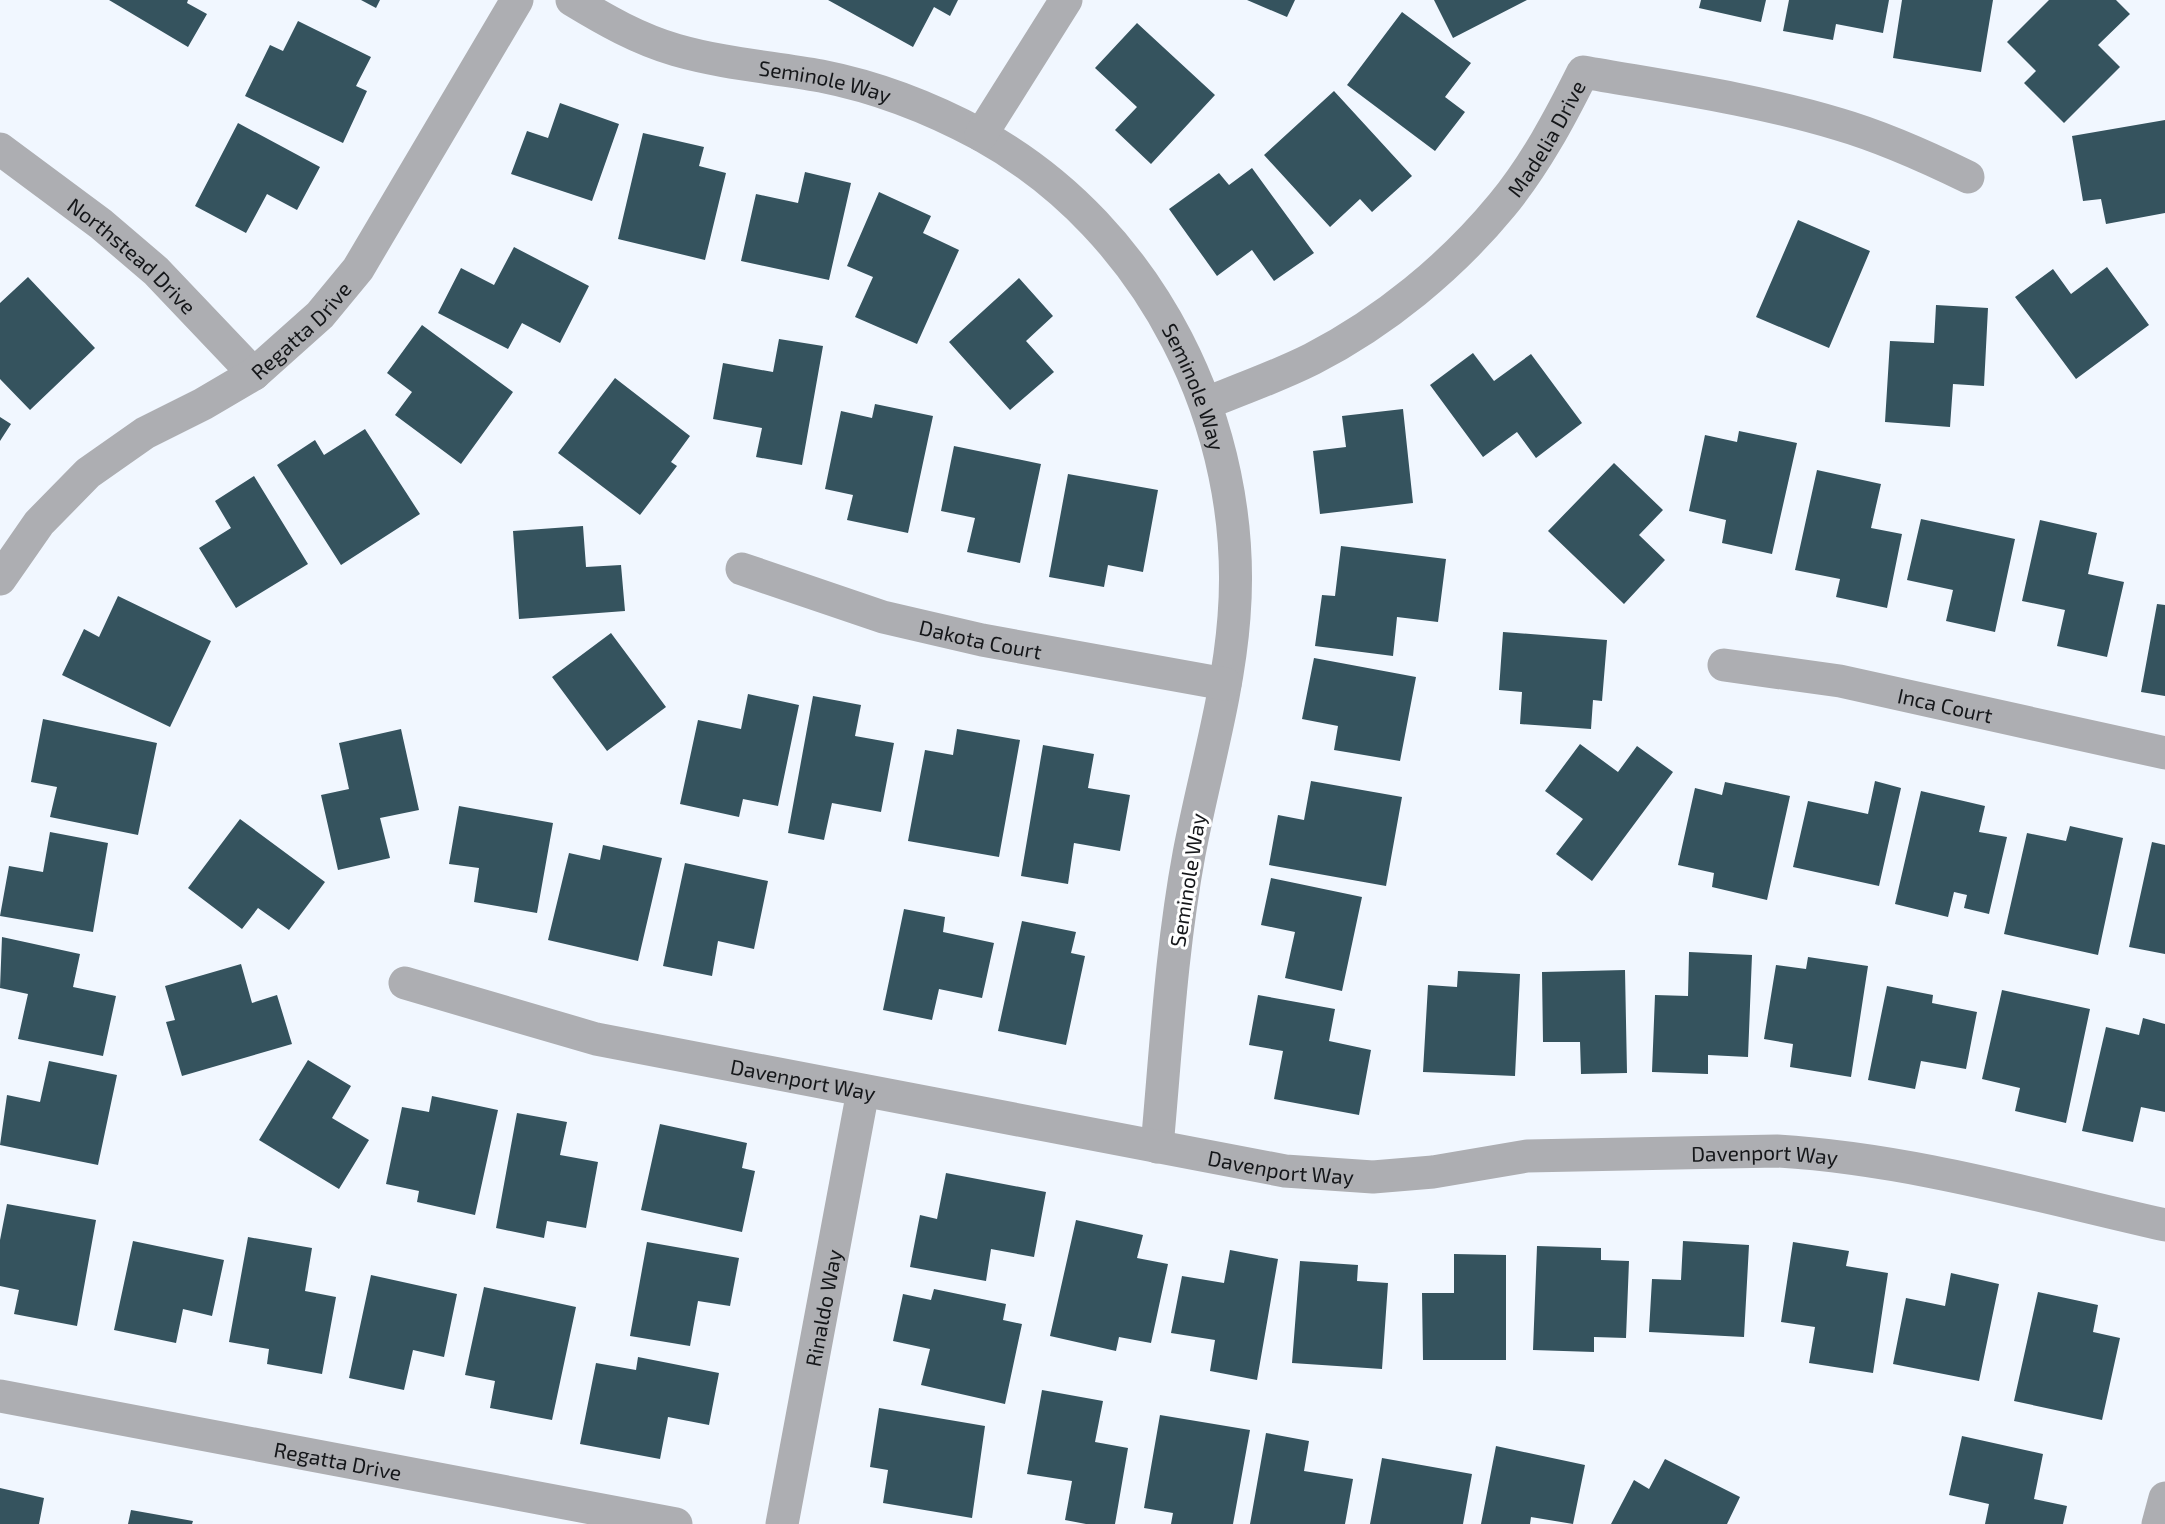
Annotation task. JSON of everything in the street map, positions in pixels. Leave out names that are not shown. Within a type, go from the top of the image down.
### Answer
[{"type":"street","name":"Regatta Drive","points":[[0,579],[39,523],[88,473],[145,433],[203,404],[254,374],[321,315],[358,269],[517,0]]},
{"type":"street","name":"Seminole Way","points":[[572,0],[618,28],[672,49],[727,64],[821,76],[890,94],[981,135],[1046,179],[1098,227],[1143,282],[1174,333],[1206,403],[1226,476],[1236,547],[1234,618],[1225,684],[1189,856],[1171,978],[1158,1147]]},
{"type":"street","points":[[981,135],[1066,0]]},
{"type":"street","name":"Madelia Drive","points":[[1206,403],[1312,358],[1366,327],[1439,271],[1503,204],[1556,127],[1583,72],[1715,95],[1836,123],[1904,146],[1968,177]]},
{"type":"street","name":"Northstead Drive","points":[[0,149],[101,224],[156,271],[254,374]]},
{"type":"street","name":"Dakota Court","points":[[742,569],[883,617],[982,640],[1225,684]]},
{"type":"street","name":"Inca Court","points":[[1724,665],[1840,681],[2165,753]]},
{"type":"street","name":"Davenport Way","points":[[405,983],[596,1039],[1285,1171],[1373,1177],[1432,1172],[1527,1156],[1777,1152],[1817,1154],[1898,1164],[2165,1225]]},
{"type":"street","name":"Rinaldo Way","points":[[782,1524],[863,1091]]},
{"type":"street","name":"Regatta Drive","points":[[0,1396],[676,1524]]},
{"type":"street","points":[[2158,1524],[2165,1498]]},
{"type":"building","points":[[109,0],[188,0],[187,3],[207,14],[188,47]]},
{"type":"building","points":[[361,0],[380,0],[376,8]]},
{"type":"building","points":[[828,0],[958,0],[950,16],[934,7],[913,47]]},
{"type":"building","points":[[1247,0],[1295,0],[1287,17]]},
{"type":"building","points":[[1434,0],[1527,0],[1453,38]]},
{"type":"building","points":[[1701,0],[1766,0],[1761,22],[1699,8]]},
{"type":"building","points":[[1789,0],[1889,0],[1883,33],[1836,24],[1833,40],[1783,31]]},
{"type":"building","points":[[1902,0],[1993,0],[1981,72],[1893,58]]},
{"type":"building","points":[[2049,0],[2116,0],[2130,14],[2098,45],[2120,67],[2064,123],[2024,83],[2036,71],[2007,42]]},
{"type":"building","points":[[1402,12],[1471,63],[1445,97],[1465,112],[1435,151],[1347,85]]},
{"type":"building","points":[[298,21],[371,57],[356,86],[367,91],[343,143],[245,96],[270,45],[283,51]]},
{"type":"building","points":[[1137,23],[1215,95],[1151,164],[1115,130],[1137,107],[1095,68]]},
{"type":"building","points":[[1334,91],[1412,176],[1372,212],[1360,199],[1330,227],[1264,155]]},
{"type":"building","points":[[560,103],[619,124],[592,201],[511,174],[527,131],[548,138]]},
{"type":"building","points":[[2165,120],[2165,213],[2106,224],[2101,199],[2083,201],[2072,136]]},
{"type":"building","points":[[238,123],[320,167],[297,210],[267,194],[246,233],[195,206]]},
{"type":"building","points":[[643,133],[704,147],[699,166],[726,173],[705,260],[618,239]]},
{"type":"building","points":[[1252,168],[1314,253],[1274,281],[1252,250],[1217,276],[1169,209],[1219,173],[1229,185]]},
{"type":"building","points":[[805,172],[851,183],[829,280],[741,261],[756,194],[798,203]]},
{"type":"building","points":[[879,192],[931,216],[923,233],[959,250],[917,344],[855,317],[873,277],[847,266]]},
{"type":"building","points":[[1798,220],[1870,251],[1829,348],[1756,317]]},
{"type":"building","points":[[514,247],[589,286],[560,343],[522,323],[508,349],[438,313],[461,268],[494,285]]},
{"type":"building","points":[[2107,267],[2149,325],[2076,379],[2015,297],[2053,269],[2071,294]]},
{"type":"building","points":[[28,277],[95,348],[30,410],[0,379],[0,303]]},
{"type":"building","points":[[1019,278],[1053,316],[1026,341],[1054,372],[1010,410],[949,342]]},
{"type":"building","points":[[1936,305],[1988,308],[1984,386],[1953,384],[1950,427],[1885,422],[1890,341],[1934,343]]},
{"type":"building","points":[[422,325],[513,392],[461,464],[395,415],[412,392],[387,373]]},
{"type":"building","points":[[779,339],[823,346],[802,465],[756,457],[762,428],[713,419],[723,363],[773,372]]},
{"type":"building","points":[[1473,353],[1494,381],[1531,354],[1582,423],[1536,458],[1517,432],[1483,457],[1430,385]]},
{"type":"building","points":[[615,378],[690,436],[671,462],[677,466],[640,515],[558,453]]},
{"type":"building","points":[[875,404],[933,416],[908,533],[847,520],[853,495],[825,489],[841,411],[872,418]]},
{"type":"building","points":[[1403,409],[1413,503],[1320,514],[1313,451],[1346,447],[1342,416]]},
{"type":"building","points":[[0,417],[11,424],[0,441]]},
{"type":"building","points":[[365,429],[420,514],[341,565],[277,465],[315,440],[324,455]]},
{"type":"building","points":[[1739,431],[1797,443],[1772,554],[1722,543],[1726,520],[1689,511],[1705,435],[1737,442]]},
{"type":"building","points":[[954,446],[1041,464],[1020,563],[967,552],[975,518],[941,511]]},
{"type":"building","points":[[1614,463],[1663,510],[1639,535],[1665,560],[1624,604],[1548,531]]},
{"type":"building","points":[[1817,470],[1881,484],[1871,528],[1902,534],[1887,608],[1836,597],[1840,579],[1795,570]]},
{"type":"building","points":[[1068,474],[1158,490],[1143,572],[1108,565],[1104,587],[1049,577]]},
{"type":"building","points":[[254,476],[308,564],[236,608],[199,548],[231,528],[215,501]]},
{"type":"building","points":[[1921,519],[2015,539],[1995,632],[1946,621],[1953,590],[1907,580]]},
{"type":"building","points":[[2040,520],[2097,533],[2088,574],[2124,582],[2107,657],[2057,646],[2065,610],[2022,601]]},
{"type":"building","points":[[583,526],[586,567],[621,565],[625,611],[519,619],[513,531]]},
{"type":"building","points":[[1341,546],[1446,559],[1438,622],[1397,617],[1393,656],[1315,646],[1322,595],[1335,596]]},
{"type":"building","points":[[118,596],[211,641],[170,727],[62,675],[84,629],[99,637]]},
{"type":"building","points":[[2157,604],[2165,605],[2165,696],[2141,692]]},
{"type":"building","points":[[1503,632],[1607,640],[1602,701],[1593,700],[1591,729],[1520,724],[1522,692],[1499,690]]},
{"type":"building","points":[[611,633],[666,707],[607,751],[552,677]]},
{"type":"building","points":[[1314,658],[1416,677],[1400,761],[1334,750],[1338,726],[1302,719]]},
{"type":"building","points":[[748,694],[799,705],[778,806],[743,799],[739,817],[680,804],[698,720],[741,729]]},
{"type":"building","points":[[813,696],[861,705],[855,736],[894,743],[881,812],[832,803],[824,840],[788,833]]},
{"type":"building","points":[[43,719],[157,743],[138,835],[50,817],[57,787],[31,782]]},
{"type":"building","points":[[401,729],[419,810],[380,818],[390,858],[338,870],[321,795],[349,789],[339,743]]},
{"type":"building","points":[[957,729],[1020,740],[999,857],[908,841],[925,750],[953,755]]},
{"type":"building","points":[[1580,744],[1618,772],[1637,746],[1673,772],[1592,881],[1556,854],[1583,819],[1545,791]]},
{"type":"building","points":[[1043,745],[1094,754],[1088,788],[1130,795],[1120,851],[1074,843],[1068,884],[1021,876]]},
{"type":"building","points":[[1311,781],[1402,797],[1386,886],[1269,865],[1278,815],[1304,820]]},
{"type":"building","points":[[1875,781],[1901,788],[1879,886],[1793,867],[1808,801],[1868,814]]},
{"type":"building","points":[[1725,782],[1790,796],[1767,900],[1712,887],[1714,873],[1678,865],[1695,788],[1722,795]]},
{"type":"building","points":[[1921,791],[1985,806],[1979,832],[2007,837],[1989,914],[1964,908],[1967,895],[1954,892],[1948,917],[1895,904]]},
{"type":"building","points":[[459,806],[553,823],[537,913],[474,902],[479,868],[449,864]]},
{"type":"building","points":[[240,819],[325,882],[289,930],[258,908],[242,929],[188,888]]},
{"type":"building","points":[[2070,826],[2123,838],[2098,955],[2004,934],[2027,833],[2066,841]]},
{"type":"building","points":[[50,832],[108,843],[93,932],[0,916],[9,866],[43,872]]},
{"type":"building","points":[[2152,842],[2165,845],[2165,954],[2129,947]]},
{"type":"building","points":[[603,845],[662,858],[638,961],[548,940],[569,853],[600,860]]},
{"type":"building","points":[[685,863],[768,881],[754,949],[718,941],[712,976],[663,966]]},
{"type":"building","points":[[1271,878],[1362,897],[1342,991],[1285,978],[1295,932],[1261,925]]},
{"type":"building","points":[[904,909],[945,917],[943,932],[994,943],[982,998],[939,989],[932,1020],[883,1010]]},
{"type":"building","points":[[1022,921],[1076,932],[1071,953],[1085,956],[1066,1045],[998,1031]]},
{"type":"building","points":[[2,937],[80,954],[73,987],[116,996],[103,1056],[18,1039],[28,994],[0,988]]},
{"type":"building","points":[[1689,952],[1752,955],[1748,1057],[1708,1055],[1708,1074],[1652,1072],[1655,995],[1688,996]]},
{"type":"building","points":[[1808,957],[1868,966],[1851,1077],[1790,1067],[1793,1044],[1764,1039],[1776,965],[1806,969]]},
{"type":"building","points":[[241,964],[252,1003],[277,995],[292,1044],[182,1076],[166,1022],[175,1020],[165,986]]},
{"type":"building","points":[[1625,970],[1627,1073],[1581,1074],[1580,1042],[1543,1042],[1542,972]]},
{"type":"building","points":[[1458,971],[1520,974],[1515,1076],[1423,1072],[1428,985],[1457,987]]},
{"type":"building","points":[[1887,986],[1933,995],[1932,1003],[1977,1012],[1966,1069],[1921,1061],[1915,1089],[1868,1080]]},
{"type":"building","points":[[2002,990],[2090,1009],[2066,1123],[2015,1111],[2020,1088],[1982,1079]]},
{"type":"building","points":[[1258,995],[1335,1009],[1329,1041],[1371,1050],[1359,1115],[1274,1099],[1283,1051],[1249,1045]]},
{"type":"building","points":[[2143,1018],[2165,1024],[2165,1112],[2141,1107],[2133,1142],[2082,1131],[2106,1027],[2139,1035]]},
{"type":"building","points":[[308,1060],[351,1086],[332,1118],[369,1140],[339,1189],[259,1140]]},
{"type":"building","points":[[49,1061],[117,1075],[98,1165],[0,1145],[7,1095],[40,1102]]},
{"type":"building","points":[[432,1096],[498,1110],[475,1215],[417,1202],[419,1191],[386,1184],[402,1107],[429,1112]]},
{"type":"building","points":[[517,1113],[567,1122],[560,1155],[598,1162],[586,1228],[547,1221],[544,1238],[496,1228]]},
{"type":"building","points":[[660,1124],[747,1143],[742,1168],[755,1171],[742,1232],[641,1210]]},
{"type":"building","points":[[946,1173],[1046,1192],[1034,1257],[991,1249],[986,1281],[910,1267],[920,1215],[937,1219]]},
{"type":"building","points":[[7,1204],[96,1220],[77,1326],[14,1314],[19,1290],[0,1286],[0,1240]]},
{"type":"building","points":[[1076,1220],[1143,1235],[1137,1258],[1168,1264],[1151,1343],[1119,1337],[1116,1351],[1050,1336]]},
{"type":"building","points":[[248,1237],[312,1248],[305,1291],[336,1297],[322,1374],[267,1364],[269,1349],[229,1342]]},
{"type":"building","points":[[133,1241],[224,1260],[212,1316],[183,1309],[176,1343],[114,1330]]},
{"type":"building","points":[[1683,1241],[1749,1245],[1744,1337],[1649,1332],[1652,1279],[1681,1280]]},
{"type":"building","points":[[647,1242],[739,1258],[730,1306],[698,1301],[690,1346],[630,1336]]},
{"type":"building","points":[[1793,1242],[1849,1251],[1846,1266],[1888,1273],[1873,1373],[1809,1363],[1815,1327],[1781,1322]]},
{"type":"building","points":[[1537,1246],[1601,1248],[1601,1260],[1629,1261],[1626,1338],[1594,1337],[1594,1352],[1533,1350]]},
{"type":"building","points":[[1230,1250],[1278,1259],[1257,1380],[1210,1371],[1215,1340],[1171,1333],[1182,1276],[1224,1283]]},
{"type":"building","points":[[1454,1254],[1506,1255],[1506,1360],[1423,1360],[1422,1293],[1454,1293]]},
{"type":"building","points":[[1300,1261],[1358,1265],[1357,1281],[1388,1283],[1382,1369],[1292,1363]]},
{"type":"building","points":[[1951,1273],[1999,1284],[1979,1381],[1893,1364],[1906,1298],[1945,1306]]},
{"type":"building","points":[[371,1275],[457,1294],[444,1357],[413,1350],[404,1390],[349,1378]]},
{"type":"building","points":[[484,1287],[576,1307],[552,1420],[490,1408],[495,1381],[465,1375]]},
{"type":"building","points":[[934,1289],[1006,1304],[1003,1320],[1022,1324],[1005,1404],[921,1385],[930,1349],[893,1341],[903,1294],[931,1300]]},
{"type":"building","points":[[2038,1292],[2098,1305],[2093,1332],[2120,1338],[2102,1420],[2014,1401]]},
{"type":"building","points":[[638,1357],[719,1373],[709,1425],[668,1417],[660,1459],[580,1444],[596,1363],[636,1370]]},
{"type":"building","points":[[1042,1390],[1103,1401],[1095,1442],[1128,1448],[1115,1524],[1086,1524],[1065,1520],[1072,1481],[1027,1474]]},
{"type":"building","points":[[879,1408],[985,1426],[972,1518],[883,1503],[888,1470],[870,1467]]},
{"type":"building","points":[[1160,1415],[1250,1430],[1233,1524],[1171,1524],[1173,1513],[1144,1508]]},
{"type":"building","points":[[1266,1433],[1309,1441],[1304,1471],[1353,1479],[1345,1524],[1250,1524]]},
{"type":"building","points":[[1962,1436],[2043,1454],[2034,1499],[2067,1506],[2063,1524],[1985,1524],[1989,1504],[1949,1495]]},
{"type":"building","points":[[1496,1446],[1585,1465],[1573,1524],[1531,1517],[1530,1524],[1481,1524]]},
{"type":"building","points":[[1382,1458],[1472,1474],[1463,1524],[1370,1524]]},
{"type":"building","points":[[1665,1459],[1740,1497],[1727,1524],[1611,1524],[1634,1480],[1649,1489]]},
{"type":"building","points":[[0,1488],[44,1498],[39,1524],[0,1524]]},
{"type":"building","points":[[131,1510],[193,1521],[192,1524],[128,1524]]}]
